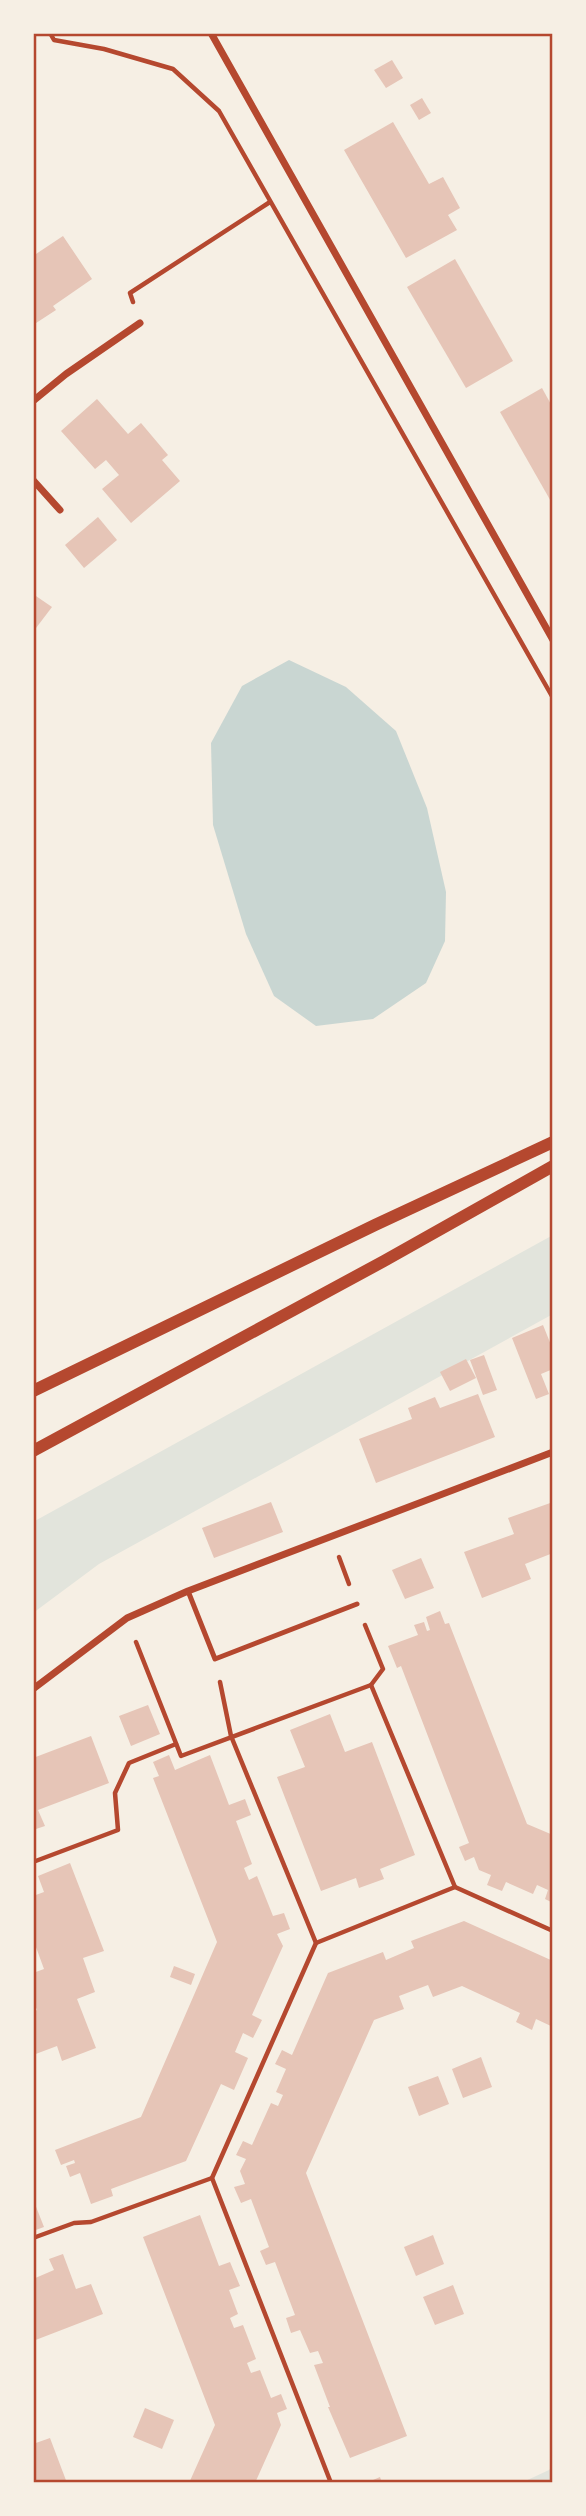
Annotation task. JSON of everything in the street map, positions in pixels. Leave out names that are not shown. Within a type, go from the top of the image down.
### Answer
[{"type":"street","points":[[211,33],[553,640]]},
{"type":"street","points":[[33,401],[66,374],[140,323]]},
{"type":"street","points":[[33,480],[60,510]]},
{"type":"street","points":[[33,1391],[553,1142]]},
{"type":"street","points":[[33,1451],[372,1268],[553,1166]]},
{"type":"street","points":[[33,1689],[127,1618],[188,1591],[553,1452]]},
{"type":"lane","points":[[188,1591],[215,1659],[356,1604]]},
{"type":"path","points":[[50,33],[54,40],[104,49],[173,69],[219,111],[553,698]]},
{"type":"path","points":[[140,323],[130,293],[270,202]]},
{"type":"path","points":[[127,1618],[181,1756],[371,1685],[383,1669],[332,1537]]},
{"type":"path","points":[[215,1659],[231,1736],[316,1943]]},
{"type":"path","points":[[371,1685],[455,1887],[553,1931]]},
{"type":"path","points":[[33,1862],[118,1830],[115,1793],[129,1763],[176,1744]]},
{"type":"path","points":[[331,2483],[212,2178],[316,1943],[455,1887]]},
{"type":"path","points":[[33,2238],[74,2223],[91,2222],[212,2178]]},
{"type":"shaded area","points":[[289,660],[346,687],[396,731],[427,808],[446,892],[445,941],[426,983],[373,1019],[316,1026],[274,996],[246,934],[213,825],[211,743],[242,686]]},
{"type":"shaded area","points":[[553,1235],[553,1314],[99,1564],[33,1613],[33,1522]]},
{"type":"shaded area","points":[[553,2465],[553,2483],[521,2483],[549,2470]]},
{"type":"building","points":[[392,60],[403,78],[386,88],[374,70]]},
{"type":"building","points":[[422,98],[431,113],[419,120],[410,105]]},
{"type":"building","points":[[393,122],[429,184],[443,177],[460,208],[448,215],[457,230],[406,258],[344,150]]},
{"type":"building","points":[[63,236],[92,279],[53,306],[56,310],[33,325],[33,256]]},
{"type":"building","points":[[455,259],[513,361],[466,388],[407,287]]},
{"type":"building","points":[[542,388],[553,408],[553,505],[500,412]]},
{"type":"building","points":[[97,399],[128,434],[141,423],[168,455],[162,460],[180,481],[131,523],[102,489],[119,475],[106,460],[95,469],[61,431]]},
{"type":"building","points":[[98,517],[117,540],[84,568],[65,545]]},
{"type":"building","points":[[33,594],[52,607],[33,632]]},
{"type":"building","points":[[543,1325],[553,1350],[553,1369],[541,1374],[549,1394],[536,1399],[512,1338]]},
{"type":"building","points":[[484,1355],[497,1390],[483,1395],[470,1360]]},
{"type":"building","points":[[466,1359],[476,1378],[450,1391],[440,1372]]},
{"type":"building","points":[[478,1394],[495,1437],[376,1483],[359,1439],[412,1419],[408,1408],[435,1397],[440,1408]]},
{"type":"building","points":[[271,1502],[283,1532],[214,1558],[202,1528]]},
{"type":"building","points":[[553,1502],[553,1553],[525,1564],[531,1579],[482,1598],[464,1552],[514,1534],[508,1518]]},
{"type":"building","points":[[421,1558],[434,1588],[405,1599],[392,1570]]},
{"type":"building","points":[[440,1611],[445,1624],[449,1623],[527,1824],[553,1835],[553,1903],[545,1899],[548,1890],[537,1885],[533,1894],[506,1882],[502,1891],[487,1885],[491,1875],[479,1870],[474,1857],[465,1861],[459,1847],[469,1843],[401,1666],[397,1668],[388,1646],[418,1635],[414,1625],[424,1622],[427,1631],[430,1630],[426,1617]]},
{"type":"building","points":[[148,1705],[160,1734],[131,1746],[119,1716]]},
{"type":"building","points":[[330,1714],[345,1752],[372,1742],[415,1855],[380,1869],[384,1879],[359,1888],[356,1878],[321,1891],[277,1777],[305,1767],[290,1730]]},
{"type":"building","points":[[91,1736],[109,1783],[38,1810],[45,1826],[33,1830],[33,1758]]},
{"type":"building","points":[[169,1755],[175,1770],[210,1755],[229,1805],[245,1799],[251,1815],[236,1821],[252,1864],[244,1868],[249,1880],[257,1876],[273,1916],[284,1913],[290,1929],[277,1934],[283,1946],[252,2015],[262,2020],[253,2038],[243,2033],[235,2052],[248,2058],[234,2090],[221,2084],[186,2161],[111,2189],[113,2196],[91,2204],[80,2173],[70,2177],[66,2166],[75,2163],[74,2160],[61,2165],[55,2150],[141,2117],[217,1942],[153,1778],[159,1776],[153,1762]]},
{"type":"building","points":[[70,1863],[104,1951],[83,1958],[95,1992],[77,1999],[96,2048],[62,2061],[57,2046],[33,2055],[33,2012],[37,2010],[33,2000],[33,1973],[44,1969],[33,1939],[33,1896],[44,1892],[38,1876]]},
{"type":"building","points":[[464,1921],[553,1961],[553,2027],[536,2019],[532,2030],[516,2022],[520,2013],[462,1986],[433,1997],[428,1985],[399,1996],[404,2009],[374,2020],[306,2173],[407,2436],[350,2458],[328,2407],[314,2365],[323,2363],[318,2351],[310,2353],[300,2330],[291,2333],[286,2318],[295,2315],[275,2262],[266,2265],[260,2251],[269,2247],[251,2199],[241,2203],[234,2187],[245,2184],[240,2171],[246,2159],[236,2155],[243,2141],[252,2145],[271,2103],[278,2106],[283,2095],[276,2092],[286,2069],[275,2064],[282,2050],[292,2055],[328,1973],[383,1952],[386,1960],[414,1948],[411,1941]]},
{"type":"building","points":[[174,1966],[195,1974],[191,1985],[170,1977]]},
{"type":"building","points":[[481,2057],[492,2087],[463,2098],[452,2069]]},
{"type":"building","points":[[438,2076],[449,2104],[419,2116],[408,2087]]},
{"type":"building","points":[[33,2199],[44,2227],[33,2231]]},
{"type":"building","points":[[200,2215],[219,2266],[230,2262],[240,2286],[229,2290],[238,2314],[230,2318],[234,2328],[243,2325],[256,2359],[247,2363],[251,2373],[260,2370],[271,2398],[281,2394],[287,2409],[277,2413],[281,2425],[255,2483],[189,2483],[215,2425],[143,2237]]},
{"type":"building","points":[[433,2235],[444,2264],[416,2276],[404,2247]]},
{"type":"building","points":[[63,2254],[76,2289],[91,2284],[103,2314],[33,2341],[33,2279],[54,2270],[49,2259]]},
{"type":"building","points":[[453,2285],[464,2314],[435,2325],[423,2297]]},
{"type":"building","points":[[145,2408],[174,2420],[162,2449],[133,2437]]},
{"type":"building","points":[[50,2438],[67,2483],[33,2483],[33,2444]]},
{"type":"building","points":[[380,2477],[382,2483],[366,2483]]}]
